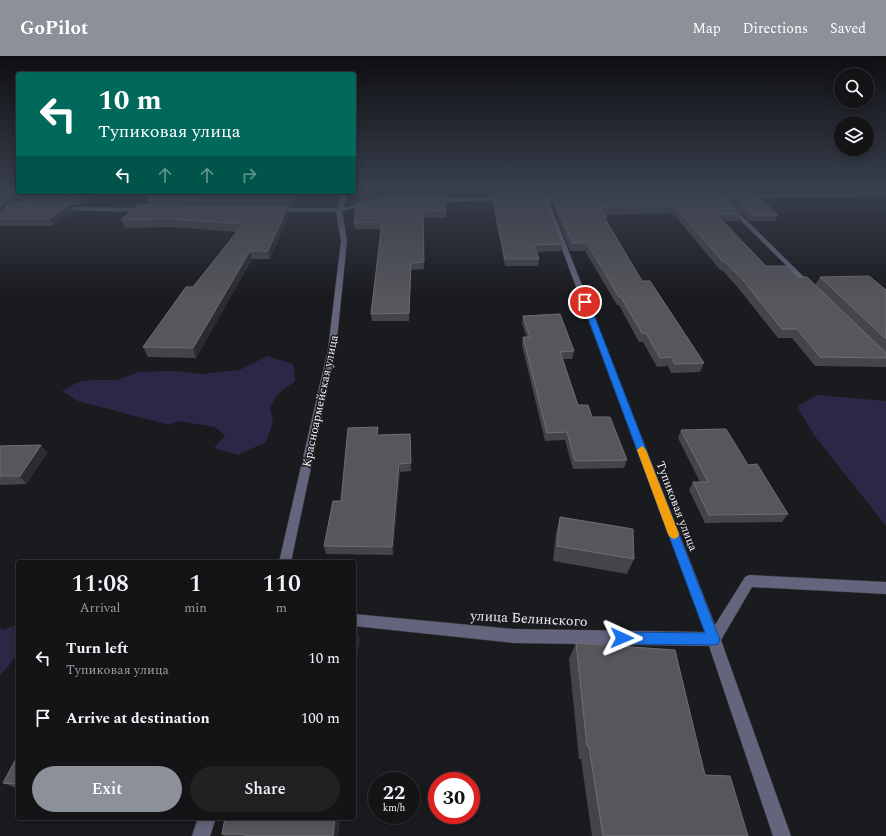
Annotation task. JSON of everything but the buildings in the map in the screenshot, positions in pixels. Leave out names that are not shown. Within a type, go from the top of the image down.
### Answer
[{"type":"street","name":"Красноармейская улица","points":[[285,560],[332,349],[344,241],[341,224]]},
{"type":"street","name":"Тупиковая улица","points":[[556,224],[714,640],[782,836]]},
{"type":"street","points":[[748,224],[814,290]]},
{"type":"street","points":[[714,640],[749,581],[886,588]]},
{"type":"street","name":"улица Белинского","points":[[356,620],[514,636],[714,640]]},
{"type":"street","points":[[201,836],[206,820]]},
{"type":"shaded area","points":[[267,356],[293,364],[295,381],[277,395],[270,407],[273,422],[266,442],[238,455],[214,448],[225,436],[215,427],[178,421],[169,425],[78,401],[62,391],[78,382],[117,380],[139,372],[176,371],[201,374],[239,370]]},
{"type":"shaded area","points":[[818,395],[886,401],[886,526],[814,435],[797,406]]},
{"type":"shaded area","points":[[16,626],[16,656],[0,676],[0,627],[2,630]]},
{"type":"slow traffic","points":[[642,450],[674,534]]},
{"type":"route","points":[[585,302],[714,640],[622,638]]}]
